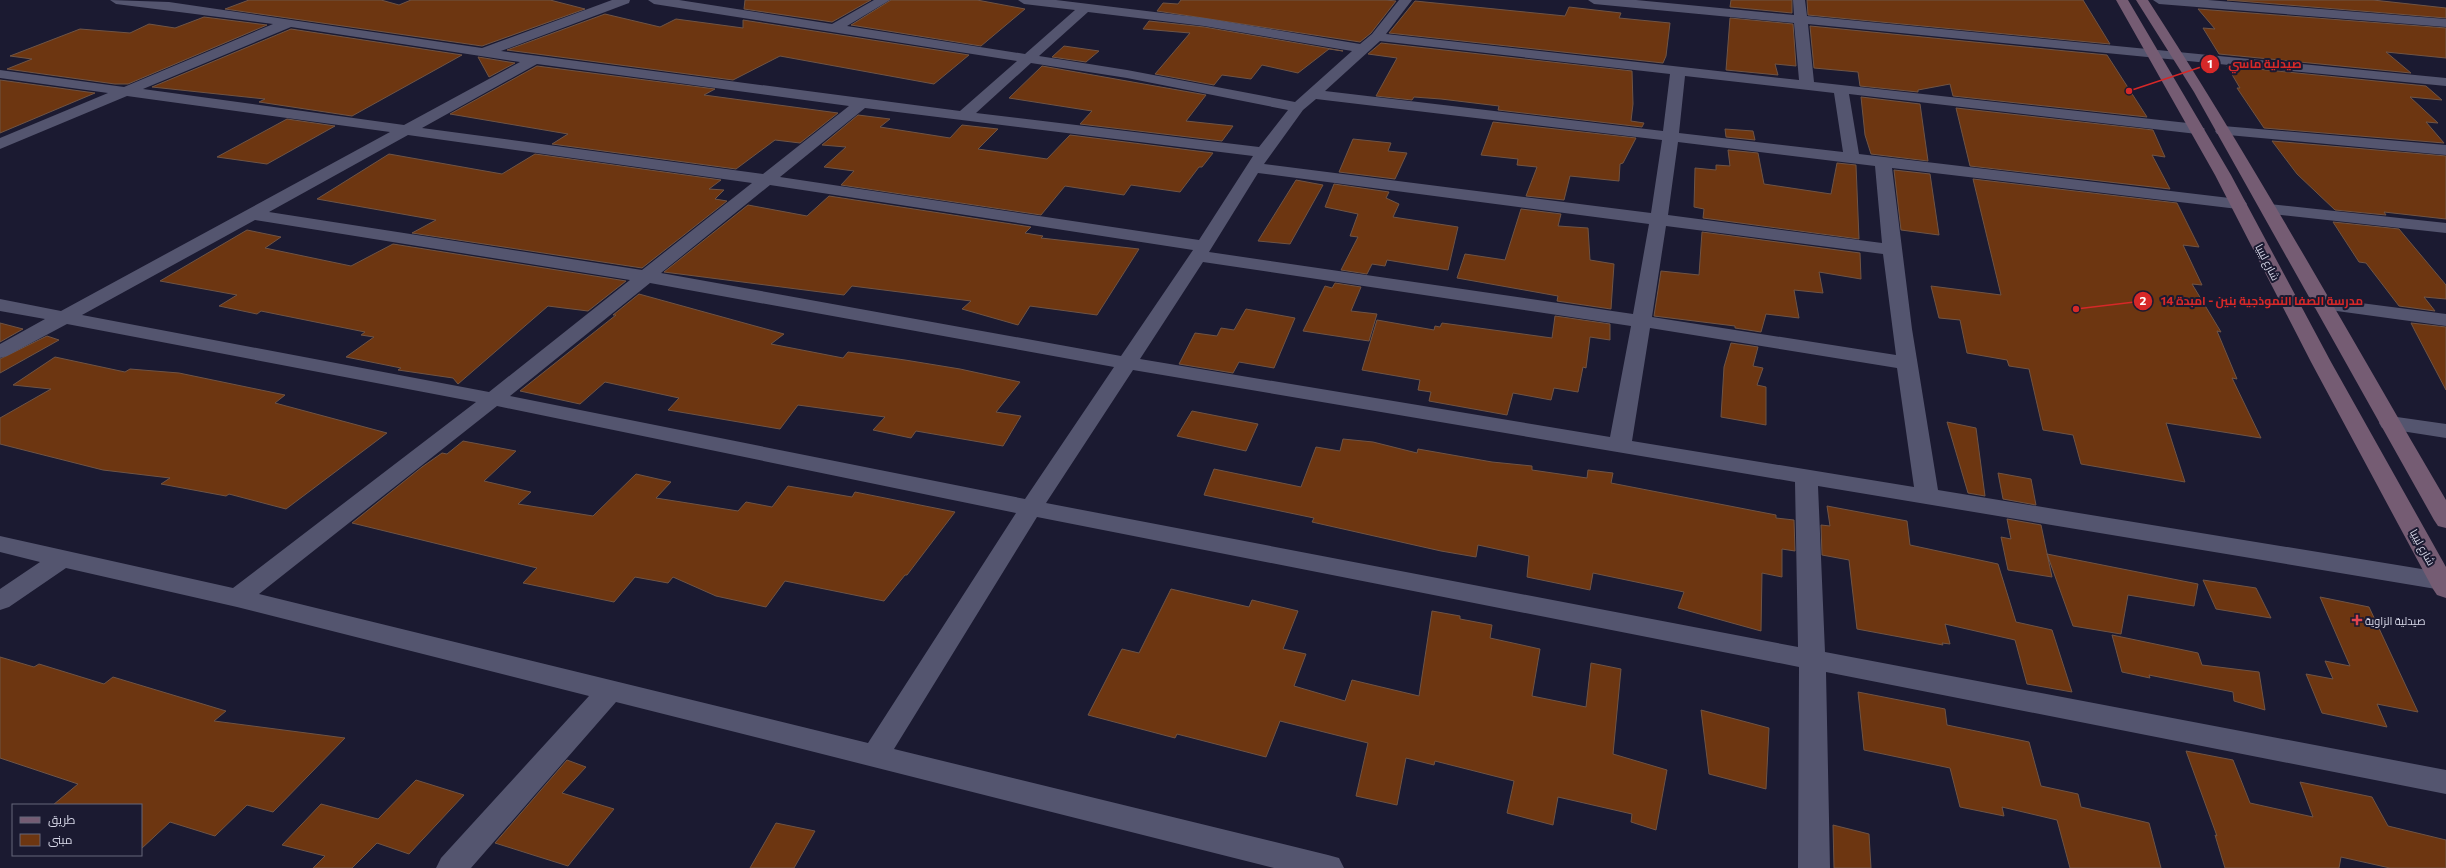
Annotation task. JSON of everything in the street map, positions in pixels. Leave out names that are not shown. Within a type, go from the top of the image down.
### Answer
[{"type":"main road","name":"شارع ليبيا","points":[[2122,0],[2197,128],[2297,319],[2444,585]]},
{"type":"main road","points":[[2142,0],[2270,209],[2332,323],[2446,520]]},
{"type":"main road","points":[[2297,319],[2332,323]]},
{"type":"street","points":[[116,0],[289,22],[534,60],[861,104],[964,116],[1660,220],[1890,249]]},
{"type":"street","points":[[484,52],[624,0]]},
{"type":"street","points":[[654,0],[1025,60],[1304,100],[1672,137],[2238,204]]},
{"type":"street","points":[[834,28],[884,0]]},
{"type":"street","points":[[1024,0],[1370,43],[1841,88],[2197,128]]},
{"type":"street","points":[[1140,14],[1153,0]]},
{"type":"street","points":[[874,756],[1031,508],[1201,251],[1258,160],[1304,100],[1370,43],[1406,0]]},
{"type":"street","points":[[1594,0],[2176,54],[2446,82]]},
{"type":"street","points":[[1799,0],[1807,85]]},
{"type":"street","points":[[2159,0],[2446,23]]},
{"type":"street","points":[[964,116],[1085,8]]},
{"type":"street","points":[[0,144],[289,22]]},
{"type":"street","points":[[0,352],[534,60]]},
{"type":"street","points":[[1620,446],[1640,321],[1660,220],[1672,137],[1678,72]]},
{"type":"street","points":[[0,74],[768,180],[1201,251],[1906,363]]},
{"type":"street","points":[[1841,88],[1852,158]]},
{"type":"street","points":[[237,598],[493,399],[861,104]]},
{"type":"street","points":[[2223,131],[2446,150]]},
{"type":"street","points":[[1883,162],[1890,249],[1927,495]]},
{"type":"street","points":[[2270,209],[2446,228]]},
{"type":"street","points":[[252,214],[372,235],[646,277],[1127,363],[1620,446],[1927,495],[2444,585]]},
{"type":"street","points":[[2322,304],[2446,320]]},
{"type":"street","points":[[0,305],[493,399],[1031,508],[2446,782]]},
{"type":"street","points":[[2390,423],[2446,431]]},
{"type":"street","points":[[1806,476],[1812,660],[1814,868]]},
{"type":"street","points":[[0,544],[237,598],[609,692],[1328,868]]},
{"type":"street","points":[[0,601],[63,558]]},
{"type":"street","points":[[452,868],[609,692]]},
{"type":"building","points":[[249,0],[381,0],[399,5],[411,0],[550,0],[585,9],[482,46],[225,9]]},
{"type":"building","points":[[745,0],[871,0],[832,22],[744,9]]},
{"type":"building","points":[[891,0],[977,0],[1025,9],[981,46],[851,25]]},
{"type":"building","points":[[1181,0],[1396,1],[1371,33],[1360,42],[1157,11],[1163,3],[1178,4]]},
{"type":"building","points":[[1731,0],[1792,0],[1792,13],[1730,7]]},
{"type":"building","points":[[1807,0],[2083,0],[2110,44],[1808,15]]},
{"type":"building","points":[[2227,0],[2373,0],[2446,8],[2446,18]]},
{"type":"building","points":[[1415,1],[1565,16],[1569,7],[1621,13],[1619,18],[1670,23],[1666,56],[1663,63],[1389,33]]},
{"type":"building","points":[[2198,9],[2446,28],[2446,58],[2386,52],[2411,73],[2219,54],[2203,28],[2215,29]]},
{"type":"building","points":[[605,14],[660,27],[676,19],[743,28],[743,20],[969,55],[934,84],[780,56],[733,80],[507,50]]},
{"type":"building","points":[[204,17],[267,25],[128,84],[115,84],[7,69],[32,59],[10,56],[80,29],[130,33],[149,24],[175,28]]},
{"type":"building","points":[[1730,18],[1793,24],[1796,66],[1775,64],[1778,75],[1726,70]]},
{"type":"building","points":[[1149,21],[1204,27],[1343,51],[1329,49],[1298,73],[1262,65],[1251,79],[1222,75],[1214,85],[1155,74],[1190,33],[1143,29]]},
{"type":"building","points":[[1810,26],[2107,55],[2147,117],[1953,96],[1950,84],[1918,90],[1918,92],[1860,86],[1858,72],[1814,68]]},
{"type":"building","points":[[291,29],[462,55],[352,116],[259,102],[265,99],[152,87]]},
{"type":"building","points":[[1381,43],[1632,71],[1633,104],[1631,121],[1644,123],[1642,127],[1498,110],[1499,106],[1441,99],[1414,97],[1412,100],[1376,96],[1397,58],[1368,54]]},
{"type":"building","points":[[1064,46],[1099,51],[1086,62],[1052,57]]},
{"type":"building","points":[[478,57],[515,63],[489,77]]},
{"type":"building","points":[[537,66],[715,89],[704,95],[838,113],[800,143],[775,140],[736,169],[552,144],[568,134],[450,114]]},
{"type":"building","points":[[1042,66],[1206,95],[1186,121],[1233,126],[1222,141],[1080,124],[1092,111],[1009,98]]},
{"type":"building","points":[[2227,66],[2426,86],[2442,100],[2410,97],[2438,123],[2426,122],[2444,143],[2264,128],[2237,88],[2240,88]]},
{"type":"building","points":[[0,80],[95,93],[0,133]]},
{"type":"building","points":[[1861,97],[1920,104],[1928,161],[1871,154],[1865,135]]},
{"type":"building","points":[[1956,108],[2153,130],[2165,157],[2152,155],[2170,189],[1970,166]]},
{"type":"building","points":[[858,115],[890,119],[880,127],[950,138],[962,125],[998,129],[978,149],[1047,159],[1070,135],[1213,153],[1202,167],[1199,167],[1180,192],[1131,185],[1124,195],[1065,186],[1041,215],[841,185],[854,171],[824,167],[846,147],[822,145]]},
{"type":"building","points":[[287,119],[335,126],[267,164],[217,157]]},
{"type":"building","points":[[1493,122],[1636,138],[1623,163],[1620,164],[1619,181],[1570,176],[1564,200],[1526,196],[1537,167],[1517,165],[1518,159],[1481,155]]},
{"type":"building","points":[[1725,129],[1753,131],[1755,140],[1726,137]]},
{"type":"building","points":[[1353,139],[1391,143],[1388,151],[1407,153],[1395,179],[1339,172]]},
{"type":"building","points":[[2272,141],[2446,156],[2446,219],[2384,212],[2386,215],[2335,210],[2297,174]]},
{"type":"building","points":[[1728,150],[1758,153],[1764,184],[1831,194],[1837,163],[1856,165],[1859,239],[1703,218],[1704,209],[1694,207],[1695,168],[1716,170],[1716,165],[1730,166]]},
{"type":"building","points":[[389,154],[502,174],[535,154],[721,180],[709,189],[724,190],[715,199],[727,201],[642,268],[412,233],[436,220],[317,199]]},
{"type":"building","points":[[1894,170],[1930,174],[1939,235],[1901,230]]},
{"type":"building","points":[[1973,179],[2177,203],[2199,247],[2183,245],[2202,285],[2192,284],[2221,332],[2217,331],[2237,379],[2232,378],[2261,438],[2166,423],[2185,482],[2081,464],[2073,435],[2043,430],[2029,369],[2009,366],[2007,360],[1967,353],[1960,320],[1939,318],[1931,286],[2001,295]]},
{"type":"building","points":[[1296,180],[1323,185],[1290,244],[1258,241]]},
{"type":"building","points":[[1334,184],[1389,192],[1386,198],[1399,204],[1393,217],[1458,227],[1448,270],[1387,260],[1385,266],[1372,264],[1367,274],[1341,270],[1358,237],[1350,236],[1358,214],[1325,207]]},
{"type":"building","points":[[829,196],[1031,227],[1025,233],[1043,236],[1041,238],[1139,249],[1097,315],[1030,306],[1018,325],[962,309],[971,301],[852,286],[844,295],[664,272],[748,205],[807,216]]},
{"type":"building","points":[[1521,209],[1561,214],[1558,226],[1588,228],[1590,260],[1614,264],[1611,309],[1557,301],[1558,296],[1457,278],[1465,254],[1505,260]]},
{"type":"building","points":[[2333,222],[2399,229],[2446,285],[2446,299],[2424,297],[2435,311],[2399,306],[2366,263],[2359,262]]},
{"type":"building","points":[[247,230],[281,237],[265,248],[351,266],[393,244],[626,281],[588,311],[548,306],[458,384],[453,378],[398,370],[401,368],[346,357],[374,337],[361,335],[365,332],[261,311],[257,314],[219,306],[237,295],[160,281]]},
{"type":"building","points":[[1702,232],[1860,253],[1861,279],[1819,272],[1823,293],[1794,290],[1799,318],[1766,314],[1761,332],[1735,328],[1735,326],[1654,316],[1661,271],[1699,275]]},
{"type":"building","points":[[1335,283],[1361,287],[1351,311],[1377,314],[1369,341],[1303,331],[1325,286],[1332,288]]},
{"type":"building","points":[[639,294],[784,334],[771,344],[843,358],[848,352],[905,360],[960,369],[1020,382],[996,412],[1021,416],[1003,446],[916,431],[911,438],[873,430],[885,417],[798,405],[780,429],[668,410],[679,398],[605,382],[580,404],[520,391],[616,315],[613,315]]},
{"type":"building","points":[[1246,309],[1295,318],[1274,368],[1239,362],[1233,373],[1179,364],[1195,333],[1217,336],[1221,328],[1234,330]]},
{"type":"building","points":[[1555,316],[1610,324],[1610,340],[1590,337],[1586,368],[1583,367],[1578,392],[1554,388],[1551,400],[1513,393],[1507,415],[1429,401],[1431,392],[1418,390],[1420,380],[1362,370],[1377,320],[1434,330],[1435,326],[1440,327],[1442,323],[1552,338]]},
{"type":"building","points":[[0,323],[23,329],[0,342]]},
{"type":"building","points":[[2411,323],[2446,327],[2446,390],[2415,331]]},
{"type":"building","points":[[47,336],[59,340],[0,373],[0,359]]},
{"type":"building","points":[[1731,343],[1758,347],[1753,366],[1763,368],[1757,385],[1766,387],[1766,425],[1721,417],[1724,367]]},
{"type":"building","points":[[55,357],[125,372],[130,369],[179,373],[285,395],[275,403],[387,433],[286,509],[229,494],[226,496],[161,484],[170,478],[103,470],[0,444],[0,418],[51,389],[13,385]]},
{"type":"building","points":[[1192,411],[1258,424],[1246,451],[1177,436]]},
{"type":"building","points":[[1947,422],[1976,428],[1985,496],[1968,493]]},
{"type":"building","points":[[1343,439],[1373,442],[1417,453],[1418,449],[1492,462],[1532,466],[1532,470],[1587,478],[1588,470],[1613,473],[1611,483],[1776,515],[1776,518],[1794,520],[1795,551],[1782,549],[1782,577],[1762,573],[1761,631],[1678,608],[1684,592],[1593,573],[1590,590],[1527,577],[1529,556],[1478,545],[1476,557],[1441,551],[1312,522],[1314,518],[1204,495],[1214,469],[1301,487],[1316,447],[1340,451]]},
{"type":"building","points":[[463,441],[516,451],[484,481],[531,492],[518,504],[593,516],[636,474],[671,482],[656,498],[738,511],[746,502],[772,507],[788,486],[852,497],[855,492],[955,512],[907,575],[905,575],[884,601],[785,581],[766,607],[716,596],[673,577],[668,583],[635,577],[614,602],[523,583],[537,568],[352,523],[422,467],[442,453],[447,454]]},
{"type":"building","points":[[1998,473],[2031,479],[2036,505],[2003,499]]},
{"type":"building","points":[[1827,506],[1907,521],[1910,545],[1998,564],[2016,622],[2052,630],[2072,692],[2027,684],[2015,640],[1945,624],[1950,644],[1942,643],[1943,645],[1857,629],[1849,560],[1822,555],[1821,525],[1830,526]]},
{"type":"building","points":[[2007,519],[2041,525],[2052,577],[2008,570],[2001,537],[2011,539]]},
{"type":"building","points":[[2047,554],[2198,584],[2194,606],[2128,595],[2121,634],[2073,626]]},
{"type":"building","points":[[2203,580],[2256,588],[2271,618],[2216,609]]},
{"type":"building","points":[[1171,589],[1249,607],[1252,600],[1298,611],[1283,649],[1306,654],[1294,686],[1345,701],[1352,680],[1419,696],[1432,611],[1460,616],[1460,619],[1492,625],[1490,638],[1540,649],[1532,696],[1586,707],[1591,663],[1621,669],[1613,754],[1667,770],[1656,830],[1631,822],[1632,814],[1558,797],[1553,825],[1507,813],[1514,781],[1435,761],[1434,765],[1406,758],[1397,805],[1356,796],[1368,743],[1280,721],[1266,757],[1177,734],[1175,738],[1088,715],[1122,649],[1139,653]]},
{"type":"building","points":[[2320,597],[2369,607],[2418,712],[2377,704],[2387,727],[2322,713],[2306,674],[2333,679],[2325,661],[2350,666]]},
{"type":"building","points":[[2112,635],[2198,653],[2202,665],[2259,672],[2265,710],[2234,701],[2233,692],[2149,675],[2150,678],[2122,672]]},
{"type":"building","points":[[0,657],[34,667],[39,664],[104,684],[113,677],[226,711],[214,721],[345,738],[273,812],[247,805],[215,836],[170,822],[142,848],[142,804],[54,804],[78,784],[0,758]]},
{"type":"building","points":[[1858,692],[1945,709],[1947,725],[2029,742],[2041,786],[2078,794],[2081,807],[2149,823],[2161,868],[2070,868],[2057,820],[2002,807],[2004,816],[1960,807],[1950,768],[1864,750]]},
{"type":"building","points":[[1701,710],[1769,728],[1766,789],[1709,774]]},
{"type":"building","points":[[2186,751],[2233,760],[2250,803],[2313,817],[2300,782],[2372,797],[2388,826],[2446,840],[2446,868],[2390,868],[2341,857],[2339,868],[2225,868],[2215,835],[2217,836]]},
{"type":"building","points":[[567,760],[586,767],[562,793],[614,809],[568,866],[495,843]]},
{"type":"building","points":[[416,780],[464,795],[409,854],[377,843],[352,868],[313,868],[325,856],[282,845],[321,804],[378,819]]},
{"type":"building","points":[[776,823],[815,831],[794,868],[750,868]]},
{"type":"building","points":[[1833,825],[1869,834],[1871,868],[1834,868]]},
{"type":"place","name":"صيدلية ماسي","points":[[2129,91]]},
{"type":"place","name":"مدرسة الصفا النموذجية بنين - امبدة 14","points":[[2076,309]]},
{"type":"place","name":"صيدلية الزاوية","points":[[2357,620]]}]
